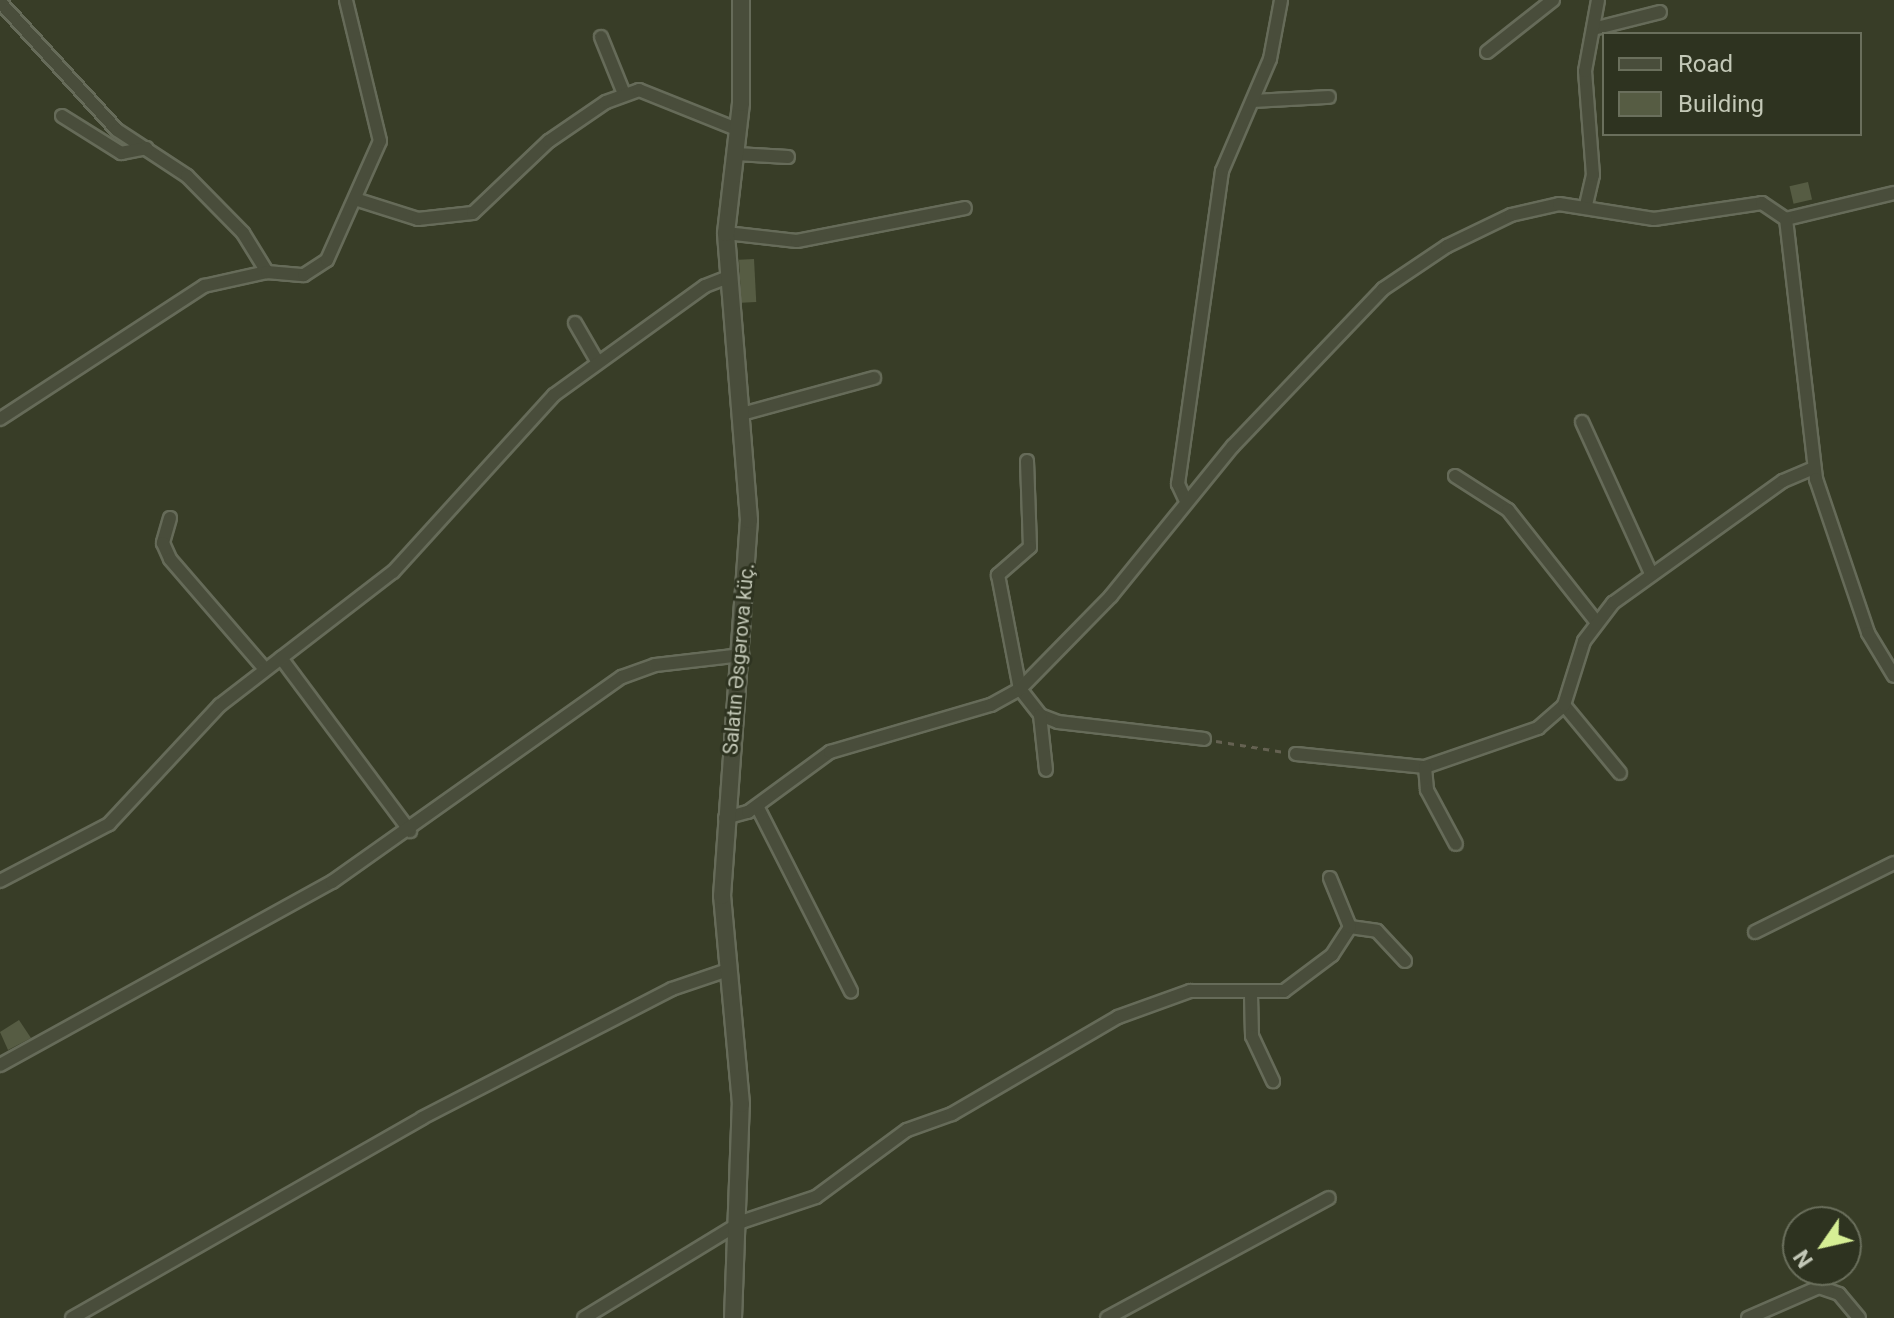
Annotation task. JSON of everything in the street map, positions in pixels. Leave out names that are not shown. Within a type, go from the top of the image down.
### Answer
[{"type":"street","points":[[0,419],[204,286],[267,272],[290,276],[319,266],[358,200],[380,141],[346,0]]},
{"type":"street","name":"Salatın Əsgərova küç.","points":[[733,1318],[741,1222],[740,1091],[725,971],[725,818],[742,655],[749,520],[726,233],[739,130],[741,0]]},
{"type":"street","points":[[1185,499],[1178,484],[1222,171],[1254,101],[1281,0]]},
{"type":"street","points":[[1487,52],[1553,0]]},
{"type":"street","points":[[1586,205],[1593,175],[1585,71],[1600,1]]},
{"type":"street","points":[[0,2],[109,122],[147,148],[221,210],[267,272]]},
{"type":"street","points":[[1593,29],[1660,12]]},
{"type":"street","points":[[601,37],[624,94]]},
{"type":"street","points":[[358,200],[418,219],[473,213],[549,141],[624,94],[657,94],[739,130]]},
{"type":"street","points":[[1254,101],[1329,97]]},
{"type":"street","points":[[62,116],[121,153],[147,148]]},
{"type":"street","points":[[736,154],[788,157]]},
{"type":"street","points":[[725,818],[757,806],[830,752],[991,705],[1020,689],[1111,596],[1185,499],[1411,264],[1522,211],[1586,205],[1654,219],[1762,203],[1786,219],[1894,193]]},
{"type":"street","points":[[726,233],[797,241],[965,208]]},
{"type":"street","points":[[1786,219],[1814,468],[1868,633],[1894,676]]},
{"type":"street","points":[[0,881],[109,824],[201,724],[265,669],[393,572],[537,411],[597,361],[729,277]]},
{"type":"street","points":[[575,323],[597,361]]},
{"type":"street","points":[[742,414],[874,378]]},
{"type":"street","points":[[1582,422],[1650,571]]},
{"type":"street","points":[[1027,461],[1030,547],[998,575],[1020,689],[1040,715],[1046,770]]},
{"type":"street","points":[[1296,754],[1425,767],[1499,746],[1538,728],[1564,705],[1595,620],[1650,571],[1814,468]]},
{"type":"street","points":[[1455,476],[1508,510],[1595,620]]},
{"type":"street","points":[[170,518],[163,543],[170,559],[265,669]]},
{"type":"street","points":[[0,1065],[332,882],[410,831],[622,677],[655,665],[742,655]]},
{"type":"street","points":[[281,658],[410,831]]},
{"type":"street","points":[[1564,705],[1620,773]]},
{"type":"street","points":[[1040,715],[1078,726],[1204,739]]},
{"type":"street","points":[[1425,767],[1427,790],[1456,844]]},
{"type":"street","points":[[757,806],[851,991]]},
{"type":"street","points":[[1755,932],[1894,863]]},
{"type":"street","points":[[1330,878],[1350,927]]},
{"type":"street","points":[[1350,927],[1377,931],[1405,961]]},
{"type":"street","points":[[584,1318],[741,1222],[816,1197],[907,1130],[952,1114],[1145,1005],[1219,988],[1251,995],[1284,991],[1332,955],[1350,927]]},
{"type":"street","points":[[72,1318],[422,1118],[672,989],[725,971]]},
{"type":"street","points":[[1251,995],[1252,1036],[1273,1081]]},
{"type":"street","points":[[1107,1318],[1329,1198]]},
{"type":"street","points":[[1748,1318],[1819,1287],[1839,1294],[1859,1318]]},
{"type":"path","points":[[1204,739],[1296,754]]},
{"type":"building","points":[[1808,182],[1812,200],[1794,204],[1789,186]]},
{"type":"building","points":[[754,259],[756,302],[741,303],[739,260]]},
{"type":"building","points":[[19,1020],[31,1038],[8,1050],[0,1032]]}]
